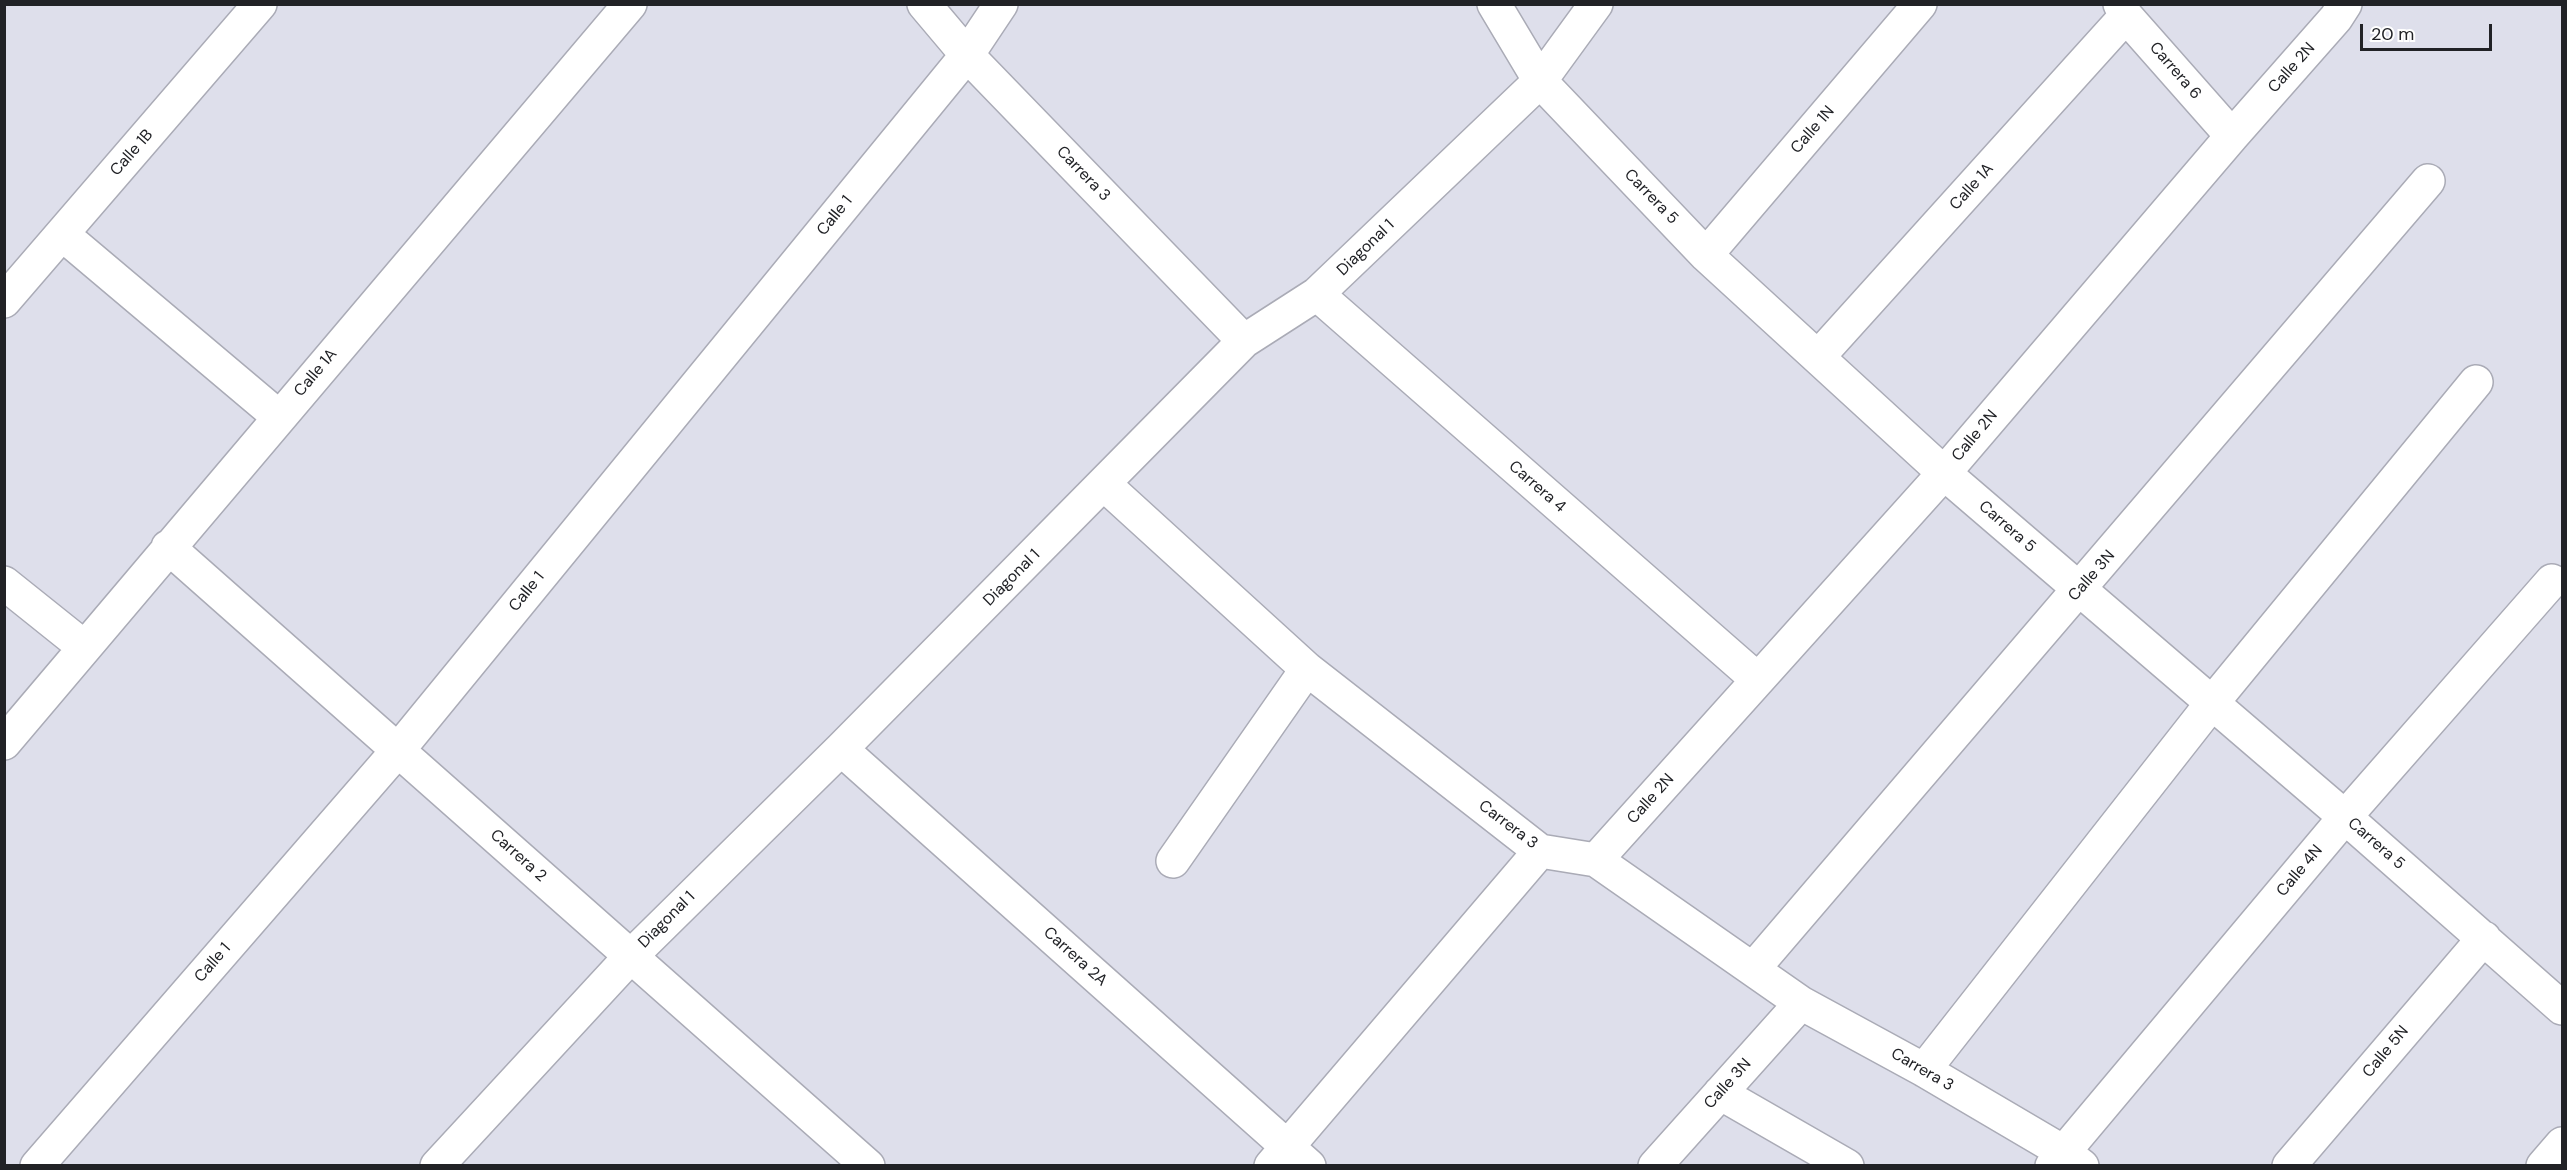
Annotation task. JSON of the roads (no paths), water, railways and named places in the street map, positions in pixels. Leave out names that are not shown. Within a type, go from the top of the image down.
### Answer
[{"type":"street","name":"Calle 1B","points":[[4,301],[260,4]]},
{"type":"street","name":"Calle 1A","points":[[4,743],[630,4]]},
{"type":"street","name":"Carrera 3","points":[[924,4],[967,55],[1244,341]]},
{"type":"street","name":"Calle 1","points":[[37,1166],[399,749],[967,55],[1001,4]]},
{"type":"street","name":"Carrera 5","points":[[1494,4],[1540,81],[1706,255],[1944,473],[2345,817],[2562,1008]]},
{"type":"street","name":"Diagonal 1","points":[[437,1166],[631,956],[841,749],[1244,341],[1317,294],[1540,81],[1596,4]]},
{"type":"street","name":"Calle 1N","points":[[1706,255],[1920,4]]},
{"type":"street","name":"Calle 2N","points":[[1596,860],[1944,473],[2336,18],[2345,4]]},
{"type":"street","name":"Calle 1A","points":[[1818,357],[2123,10]]},
{"type":"street","name":"Carrera 6","points":[[2123,10],[2232,136]]},
{"type":"street","name":"Calle 3N","points":[[1754,968],[2428,182]]},
{"type":"street","points":[[62,234],[279,417]]},
{"type":"street","name":"Carrera 4","points":[[1317,294],[1758,680]]},
{"type":"street","points":[[1924,1070],[2212,703],[2476,382]]},
{"type":"street","name":"Carrera 3","points":[[1105,484],[1307,669],[1540,851],[1596,860],[1754,968],[1801,1003],[1924,1070],[2066,1161]]},
{"type":"street","name":"Carrera 2","points":[[168,547],[868,1166]]},
{"type":"street","name":"Calle 4N","points":[[2066,1161],[2345,817],[2552,581]]},
{"type":"street","points":[[4,583],[84,647]]},
{"type":"street","points":[[1173,861],[1307,669]]},
{"type":"street","name":"Carrera 2A","points":[[841,749],[1289,1159]]},
{"type":"street","points":[[1289,1159],[1540,851]]},
{"type":"street","name":"Calle 5N","points":[[2289,1166],[2484,938]]},
{"type":"street","name":"Calle 3N","points":[[1655,1166],[1801,1003]]},
{"type":"street","points":[[1720,1093],[1847,1166]]},
{"type":"street","points":[[2543,1166],[2562,1144]]}]
